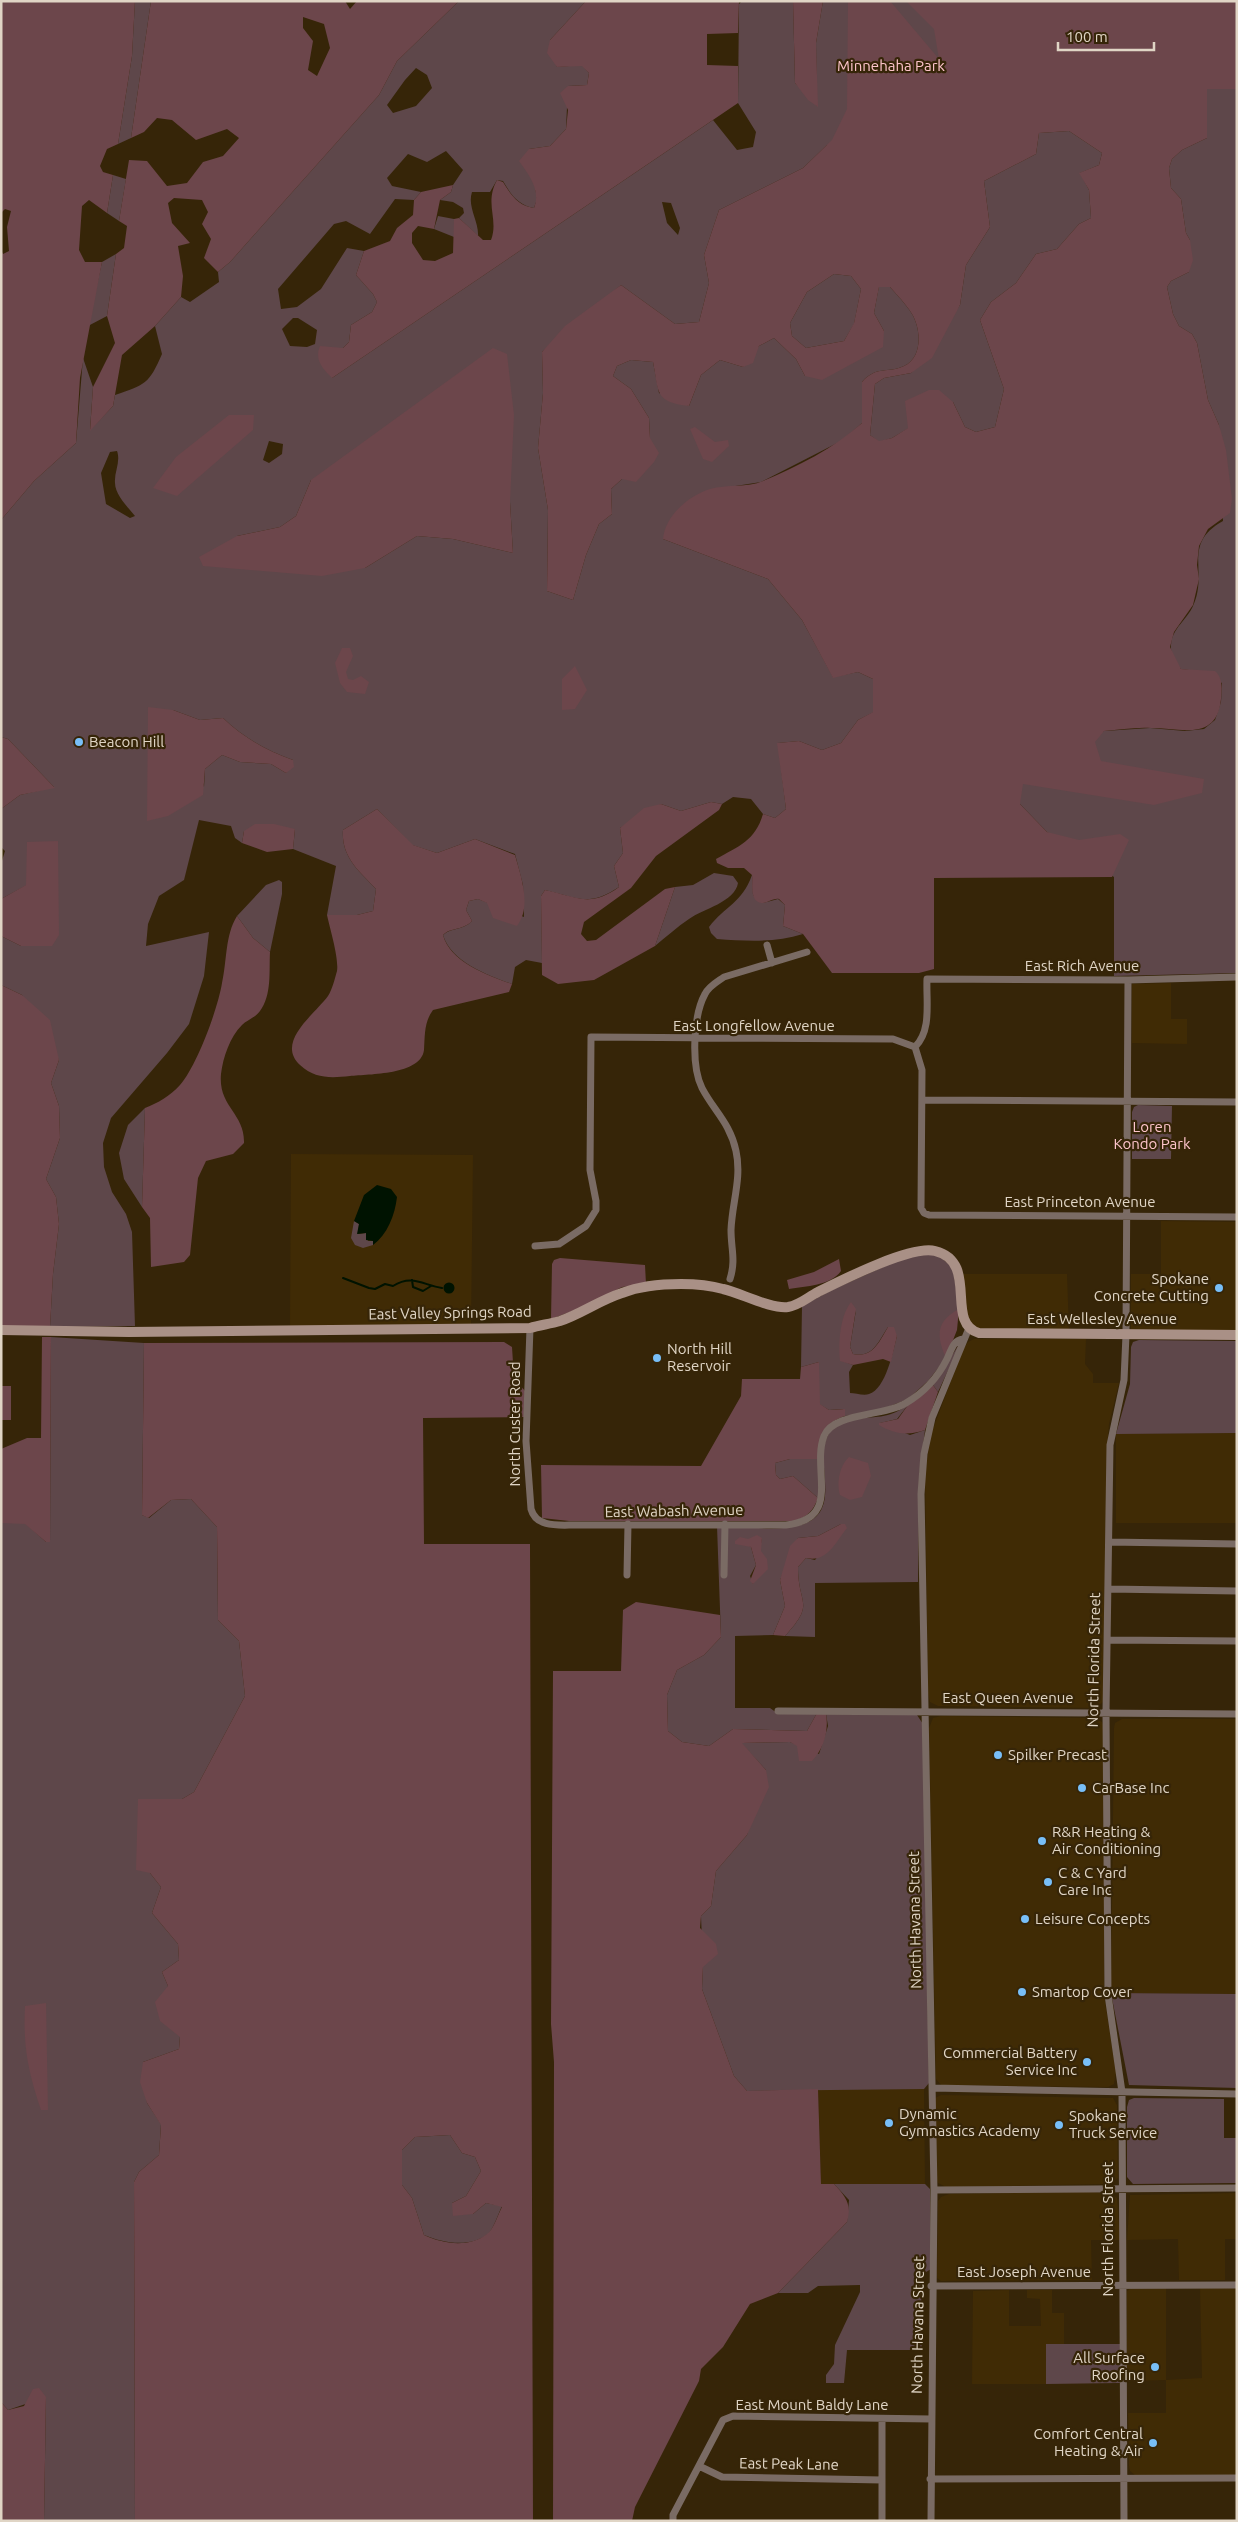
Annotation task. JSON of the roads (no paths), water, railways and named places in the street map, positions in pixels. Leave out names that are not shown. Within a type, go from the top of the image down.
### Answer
[{"type":"street","points":[[767,945],[772,962]]},
{"type":"street","points":[[730,1279],[734,1260],[731,1232],[738,1184],[736,1152],[725,1120],[702,1088],[697,1076],[696,1040],[701,1003],[713,984],[724,977],[807,952]]},
{"type":"street","name":"East Rich Avenue","points":[[914,1046],[922,1039],[926,1030],[927,979],[1128,980],[1237,977]]},
{"type":"street","name":"North Florida Street","points":[[1124,2521],[1122,2092],[1108,1995],[1106,1713],[1110,1445],[1124,1380],[1126,1335],[1128,980]]},
{"type":"street","name":"East Longfellow Avenue","points":[[535,1246],[560,1244],[586,1226],[596,1210],[590,1170],[591,1038],[892,1040],[914,1046]]},
{"type":"street","points":[[914,1046],[922,1070],[922,1100],[1237,1102]]},
{"type":"street","name":"East Princeton Avenue","points":[[922,1100],[921,1208],[924,1213],[929,1215],[1237,1217]]},
{"type":"street","name":"East Valley Springs Road","points":[[1,1330],[128,1332],[530,1328],[560,1321],[622,1292],[662,1284],[699,1284],[788,1307],[839,1281],[908,1253],[924,1250],[942,1254],[956,1267],[961,1284],[963,1316],[969,1328]]},
{"type":"street","name":"North Custer Road","points":[[530,1328],[526,1441],[531,1509],[536,1519]]},
{"type":"street","name":"East Wellesley Avenue","points":[[969,1328],[984,1333],[1237,1335]]},
{"type":"street","name":"North Havana Street","points":[[931,2521],[931,2286],[934,2190],[920,1521],[922,1466],[934,1412],[969,1328]]},
{"type":"street","name":"East Wabash Avenue","points":[[536,1519],[542,1523],[564,1525],[791,1524],[801,1522],[812,1515],[821,1497],[822,1449],[824,1437],[830,1427],[838,1421],[883,1413],[906,1403],[932,1381],[955,1344],[963,1339]]},
{"type":"street","points":[[627,1575],[628,1524]]},
{"type":"street","points":[[724,1575],[725,1524]]},
{"type":"street","points":[[1109,1542],[1237,1544]]},
{"type":"street","points":[[1109,1589],[1237,1591]]},
{"type":"street","points":[[1108,1640],[1237,1641]]},
{"type":"street","name":"East Queen Avenue","points":[[778,1711],[1237,1714]]},
{"type":"street","points":[[932,2088],[1237,2094]]},
{"type":"street","points":[[934,2190],[1237,2188]]},
{"type":"street","name":"East Joseph Avenue","points":[[931,2286],[1237,2284]]},
{"type":"street","name":"East Mount Baldy Lane","points":[[699,2466],[723,2420],[733,2416],[931,2419]]},
{"type":"street","points":[[882,2419],[882,2521]]},
{"type":"street","points":[[673,2521],[673,2515],[699,2466]]},
{"type":"street","name":"East Peak Lane","points":[[699,2466],[722,2477],[882,2480]]},
{"type":"street","points":[[930,2479],[1125,2480],[1237,2478]]},
{"type":"waterway","points":[[343,1278],[375,1289],[385,1284],[393,1286],[406,1281],[418,1281],[442,1288]]},
{"type":"waterway","points":[[412,1280],[413,1287],[423,1291],[431,1286]]},
{"type":"place","name":"Beacon Hill","points":[[79,742]]},
{"type":"place","name":"Spokane Concrete Cutting","points":[[1219,1288]]},
{"type":"place","name":"North Hill Reservoir","points":[[657,1358]]},
{"type":"place","name":"Spilker Precast","points":[[998,1755]]},
{"type":"place","name":"CarBase Inc","points":[[1082,1788]]},
{"type":"place","name":"R&R Heating & Air Conditioning","points":[[1042,1841]]},
{"type":"place","name":"C & C Yard Care Inc","points":[[1048,1882]]},
{"type":"place","name":"Leisure Concepts","points":[[1025,1919]]},
{"type":"place","name":"Smartop Cover","points":[[1022,1992]]},
{"type":"place","name":"Commercial Battery Service Inc","points":[[1087,2062]]},
{"type":"place","name":"Dynamic Gymnastics Academy","points":[[889,2123]]},
{"type":"place","name":"Spokane Truck Service","points":[[1059,2125]]},
{"type":"place","name":"All Surface Roofing","points":[[1155,2367]]},
{"type":"place","name":"Comfort Central Heating & Air","points":[[1153,2443]]},
{"type":"park label","name":"Minnehaha Park","points":[[891,66]]},
{"type":"park label","name":"Loren Kondo Park","points":[[1152,1136]]}]
